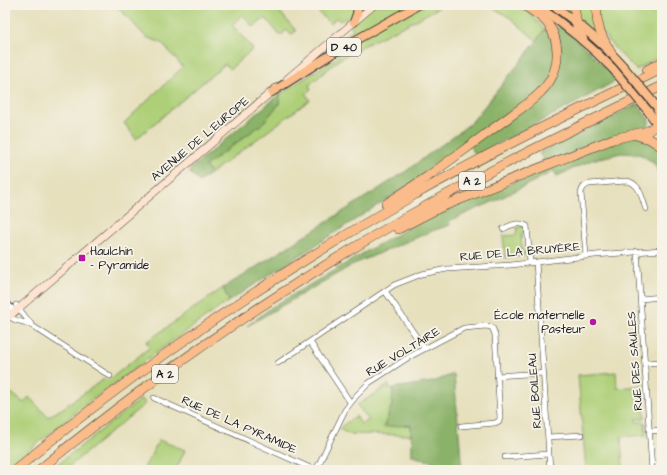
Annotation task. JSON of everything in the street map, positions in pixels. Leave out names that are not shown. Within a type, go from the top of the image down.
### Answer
[{"type":"highway","points":[[318,252],[350,227],[427,177],[527,104],[545,87],[552,76],[557,62],[556,43],[548,24],[538,14],[524,5]]},
{"type":"highway","points":[[574,5],[578,31],[583,40]]},
{"type":"highway","points":[[596,5],[596,19],[599,29],[611,53]]},
{"type":"highway","points":[[571,113],[604,92],[662,62]]},
{"type":"highway","name":"A 2","points":[[15,470],[106,398],[169,351],[254,292],[318,252],[447,176],[662,69]]},
{"type":"highway","name":"A 2","points":[[39,470],[180,362],[245,317],[325,265],[401,220],[482,176],[551,140],[662,86]]},
{"type":"highway","points":[[325,265],[356,251],[441,207],[613,138],[648,131],[655,126],[660,128],[660,110]]},
{"type":"highway","points":[[631,135],[654,141],[662,147]]},
{"type":"main road","points":[[354,22],[358,5]]},
{"type":"main road","name":"AVENUE DE L'EUROPE","points":[[11,312],[35,290],[60,272],[374,5]]},
{"type":"main road","name":"D 40","points":[[272,92],[338,50],[418,5]]},
{"type":"main road","points":[[536,5],[583,40],[613,69],[648,111],[660,128]]},
{"type":"main road","points":[[553,5],[576,22],[611,53],[660,110]]},
{"type":"street","points":[[586,256],[581,193],[585,186],[589,184],[626,181],[631,182],[638,189],[646,209]]},
{"type":"street","points":[[503,229],[508,225],[513,224],[524,224],[527,226],[530,262]]},
{"type":"street","name":"RUE DE LA BRUYÈRE","points":[[278,363],[394,285],[409,278],[447,269],[662,250]]},
{"type":"street","name":"RUE DES SAULES","points":[[637,252],[652,470]]},
{"type":"street","name":"RUE BOILEAU","points":[[536,262],[550,470]]},
{"type":"street","points":[[385,291],[424,348]]},
{"type":"street","points":[[640,299],[662,298]]},
{"type":"street","points":[[5,302],[14,320],[32,325]]},
{"type":"street","points":[[11,312],[110,376]]},
{"type":"street","name":"RUE VOLTAIRE","points":[[315,470],[350,402],[372,381],[424,348],[466,327],[486,326],[492,328],[495,335],[497,376]]},
{"type":"street","points":[[310,342],[350,402]]},
{"type":"street","points":[[645,363],[662,362]]},
{"type":"street","points":[[461,426],[493,424],[499,421],[500,416],[497,376],[543,373]]},
{"type":"street","name":"RUE DE LA PYRAMIDE","points":[[154,398],[315,470]]},
{"type":"street","points":[[650,431],[662,430]]},
{"type":"street","points":[[548,437],[582,435]]},
{"type":"street","points":[[505,457],[549,454]]},
{"type":"green space","points":[[116,5],[288,5],[280,12],[296,31],[291,35],[287,30],[280,36],[266,18],[253,27],[243,15],[232,25],[253,49],[230,69],[225,64],[136,139],[124,123],[183,67],[162,43],[146,37]]},
{"type":"green space","points":[[312,5],[443,5],[340,59],[309,85],[311,89],[306,94],[310,100],[211,173],[205,166],[262,124],[279,104],[280,94],[339,56],[333,47],[353,29],[345,18],[340,21],[336,18],[330,24]]},
{"type":"green space","points":[[488,5],[520,5],[526,9],[545,30],[537,41],[509,17]]},
{"type":"green space","points":[[561,5],[662,5],[662,55],[636,70],[610,43],[604,33],[595,34]]},
{"type":"green space","points":[[563,28],[591,53],[617,80],[476,155],[467,143],[429,172],[229,301],[223,288],[405,172],[471,123],[537,41],[543,31]]},
{"type":"green space","points":[[280,94],[279,104],[262,124],[205,166],[211,173],[199,182],[190,173],[191,168]]},
{"type":"green space","points":[[638,104],[649,120],[647,127],[650,143],[662,153],[662,178],[653,162],[639,154],[621,153],[592,160],[557,176],[554,171],[497,200],[449,221],[450,225],[432,231],[354,264],[247,326],[272,307],[422,220],[548,168],[539,153]]},
{"type":"green space","points":[[521,226],[527,231],[521,234],[522,251],[526,252],[524,256],[505,258],[503,236],[516,235],[517,228]]},
{"type":"green space","points":[[223,288],[229,301],[85,405],[5,470],[5,388],[24,403],[29,397],[48,417],[104,379],[109,380],[150,347],[146,342]]},
{"type":"green space","points":[[616,372],[617,388],[642,386],[645,418],[636,419],[636,422],[645,422],[646,435],[621,437],[623,470],[586,470],[578,375]]},
{"type":"green space","points":[[454,374],[462,470],[412,456],[411,425],[384,427],[392,405],[393,388],[432,382]]},
{"type":"green space","points":[[389,385],[389,388],[393,388],[392,405],[384,426],[411,425],[411,435],[349,434],[339,429],[356,416],[361,424],[369,420],[357,405]]},
{"type":"green space","points":[[141,399],[146,403],[65,470],[50,470]]},
{"type":"green space","points":[[159,440],[185,450],[176,470],[143,470]]},
{"type":"place","name":"Haulchin – Pyramide","points":[[82,258]]},
{"type":"place","name":"École maternelle Pasteur","points":[[593,322]]}]
